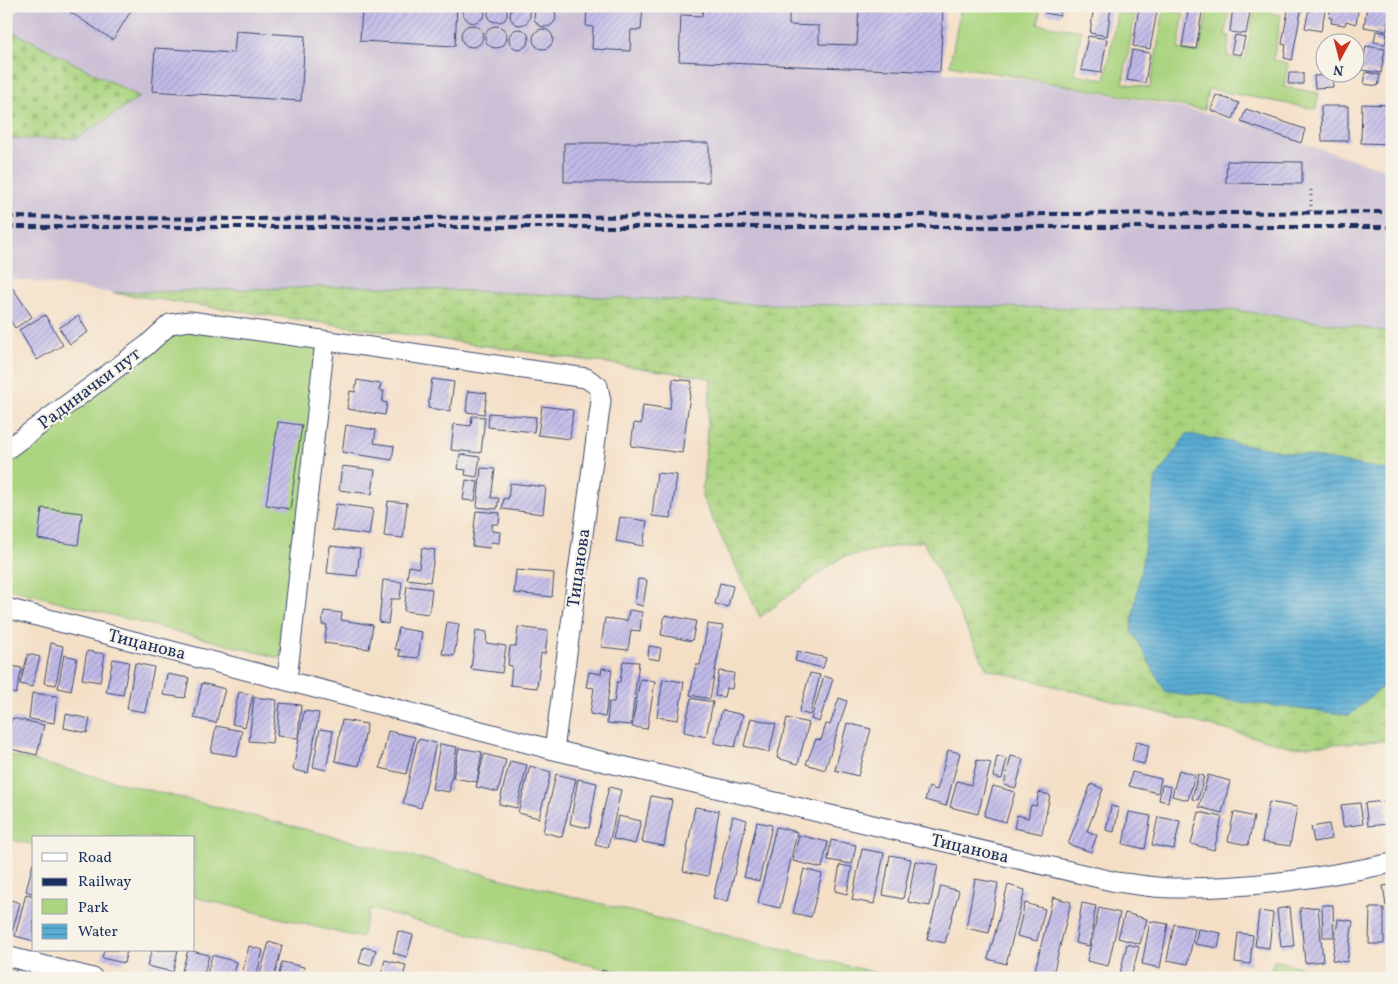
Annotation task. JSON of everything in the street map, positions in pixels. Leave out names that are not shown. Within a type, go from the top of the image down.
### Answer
[{"type":"street","name":"Радиначки пут","points":[[6,450],[146,346],[170,324],[190,321],[325,341]]},
{"type":"street","name":"Тицанова","points":[[325,341],[586,378],[598,386],[601,400],[554,750]]},
{"type":"street","points":[[287,680],[325,341]]},
{"type":"street","name":"Тицанова","points":[[6,608],[554,750],[1116,882],[1172,888],[1244,885],[1335,875],[1392,862]]},
{"type":"street","points":[[6,956],[93,978]]},
{"type":"path","points":[[1311,190],[1311,212]]},
{"type":"shaded area","points":[[20,6],[945,6],[943,73],[1054,84],[1210,114],[1387,170],[1392,168],[1392,332],[1235,310],[758,304],[357,286],[113,293],[6,278],[6,139],[77,138],[140,97],[6,28]]},
{"type":"green space","points":[[961,6],[983,6],[998,9],[999,6],[1041,6],[1038,24],[1081,31],[1074,74],[1105,79],[1117,12],[1135,15],[1123,83],[1150,88],[1164,10],[1184,13],[1178,49],[1199,53],[1208,6],[1222,6],[1222,11],[1229,13],[1225,35],[1230,36],[1227,56],[1245,60],[1255,6],[1271,6],[1270,13],[1281,15],[1273,60],[1288,63],[1284,87],[1319,93],[1316,109],[1208,89],[1204,110],[950,65]]},
{"type":"green space","points":[[6,28],[140,97],[77,138],[6,139]]},
{"type":"green space","points":[[357,286],[758,304],[1235,310],[1392,332],[1392,740],[1293,747],[987,669],[923,541],[842,557],[760,617],[702,497],[711,378],[113,293]]},
{"type":"green space","points":[[179,330],[324,348],[280,658],[6,588],[6,464]]},
{"type":"green space","points":[[6,754],[896,978],[641,978],[370,909],[361,938],[195,897],[195,836],[32,836],[32,844],[6,838]]},
{"type":"green space","points":[[1274,960],[1342,978],[1269,978]]},
{"type":"water","points":[[1187,434],[1392,471],[1392,678],[1350,715],[1166,693],[1131,629],[1156,478]]},
{"type":"building","points":[[520,5],[527,8],[530,15],[527,22],[520,25],[513,22],[510,15],[513,8]]},
{"type":"building","points":[[545,5],[553,8],[556,16],[553,24],[545,27],[537,24],[534,16],[537,8]]},
{"type":"building","points":[[61,6],[134,6],[113,40]]},
{"type":"building","points":[[362,6],[457,6],[455,46],[360,41]]},
{"type":"building","points":[[464,6],[483,6],[485,14],[483,18],[474,23],[469,22],[463,15]]},
{"type":"building","points":[[490,6],[505,6],[507,15],[505,20],[495,22],[490,20],[488,10]]},
{"type":"building","points":[[587,6],[643,6],[641,30],[631,30],[630,51],[592,49],[593,27],[586,26]]},
{"type":"building","points":[[703,6],[789,6],[789,25],[819,26],[819,44],[857,45],[859,6],[943,6],[940,72],[679,61],[681,15],[702,16]]},
{"type":"building","points":[[1046,6],[1062,6],[1060,16],[1045,13]]},
{"type":"building","points":[[1094,6],[1111,7],[1107,36],[1090,33]]},
{"type":"building","points":[[1139,6],[1158,6],[1150,49],[1133,46]]},
{"type":"building","points":[[1189,6],[1203,6],[1196,49],[1182,47]]},
{"type":"building","points":[[1233,6],[1251,6],[1246,34],[1230,32]]},
{"type":"building","points":[[1275,6],[1302,6],[1292,60],[1284,58],[1286,45],[1282,44],[1288,10],[1275,8]]},
{"type":"building","points":[[1306,6],[1326,6],[1321,31],[1305,28],[1309,9],[1305,8]]},
{"type":"building","points":[[1331,6],[1359,6],[1356,24],[1346,21],[1345,25],[1331,23],[1332,18],[1329,18]]},
{"type":"building","points":[[1367,6],[1390,8],[1387,31],[1364,27]]},
{"type":"building","points":[[472,25],[480,28],[483,36],[480,44],[472,47],[464,44],[461,36],[464,28]]},
{"type":"building","points":[[496,26],[504,29],[507,37],[504,45],[496,48],[488,45],[485,37],[488,29]]},
{"type":"building","points":[[515,29],[523,29],[529,35],[529,43],[523,49],[515,49],[509,43],[509,35]]},
{"type":"building","points":[[543,29],[550,32],[553,39],[550,46],[543,49],[536,46],[533,39],[536,32]]},
{"type":"building","points":[[236,31],[305,36],[301,101],[152,91],[155,48],[234,53]]},
{"type":"building","points":[[1376,31],[1387,33],[1385,44],[1374,42]]},
{"type":"building","points":[[1235,35],[1245,37],[1241,55],[1231,53]]},
{"type":"building","points":[[1088,36],[1107,39],[1101,73],[1081,70]]},
{"type":"building","points":[[1366,46],[1385,49],[1381,73],[1366,71]]},
{"type":"building","points":[[1132,50],[1150,53],[1145,83],[1127,80]]},
{"type":"building","points":[[1366,72],[1380,75],[1378,86],[1364,84],[1366,82]]},
{"type":"building","points":[[1289,73],[1303,73],[1303,84],[1288,84]]},
{"type":"building","points":[[1314,76],[1316,76],[1316,82],[1333,82],[1333,87],[1315,88]]},
{"type":"building","points":[[1216,95],[1239,103],[1233,119],[1211,110]]},
{"type":"building","points":[[1362,104],[1392,105],[1392,144],[1361,143]]},
{"type":"building","points":[[1321,106],[1348,106],[1348,141],[1322,141]]},
{"type":"building","points":[[1246,109],[1305,129],[1301,143],[1241,122]]},
{"type":"building","points":[[564,143],[709,143],[709,182],[564,182]]},
{"type":"building","points":[[1227,161],[1302,162],[1302,184],[1226,183]]},
{"type":"building","points":[[10,284],[32,317],[15,328],[6,314],[6,287]]},
{"type":"building","points":[[45,315],[63,345],[37,360],[19,330]]},
{"type":"building","points":[[78,316],[88,332],[70,344],[59,328]]},
{"type":"building","points":[[432,379],[454,382],[450,411],[428,408]]},
{"type":"building","points":[[673,379],[692,381],[682,453],[631,446],[634,423],[641,424],[643,405],[670,409]]},
{"type":"building","points":[[357,380],[381,384],[379,391],[384,391],[382,402],[387,403],[385,415],[347,409],[350,391],[355,392]]},
{"type":"building","points":[[468,391],[487,393],[484,414],[466,412]]},
{"type":"building","points":[[542,406],[573,410],[570,439],[538,435]]},
{"type":"building","points":[[489,413],[536,417],[534,432],[488,427]]},
{"type":"building","points":[[472,416],[485,417],[481,453],[451,450],[454,424],[471,426]]},
{"type":"building","points":[[278,422],[302,425],[290,509],[266,505]]},
{"type":"building","points":[[346,425],[376,430],[374,443],[394,446],[392,460],[342,452]]},
{"type":"building","points":[[460,454],[480,457],[477,477],[465,475],[466,470],[458,469]]},
{"type":"building","points":[[342,466],[375,470],[372,494],[339,490]]},
{"type":"building","points":[[481,468],[495,469],[491,498],[499,498],[497,509],[477,507]]},
{"type":"building","points":[[657,473],[677,475],[671,518],[652,516]]},
{"type":"building","points":[[466,480],[478,482],[475,501],[463,500]]},
{"type":"building","points":[[510,483],[546,487],[543,514],[502,509],[504,498],[508,499]]},
{"type":"building","points":[[388,501],[407,503],[403,538],[384,536]]},
{"type":"building","points":[[336,504],[373,509],[369,535],[332,530]]},
{"type":"building","points":[[42,508],[82,513],[78,545],[38,539]]},
{"type":"building","points":[[476,511],[500,513],[499,524],[492,524],[492,531],[500,532],[499,543],[491,542],[490,548],[472,546]]},
{"type":"building","points":[[620,517],[647,521],[643,546],[616,541]]},
{"type":"building","points":[[330,546],[360,549],[357,576],[327,573]]},
{"type":"building","points":[[422,548],[435,550],[430,582],[407,579],[409,566],[419,568]]},
{"type":"building","points":[[516,570],[554,573],[552,597],[514,593]]},
{"type":"building","points":[[638,579],[647,580],[643,606],[635,604]]},
{"type":"building","points":[[383,580],[402,582],[400,599],[391,599],[388,624],[379,622]]},
{"type":"building","points":[[720,583],[733,586],[728,607],[715,604]]},
{"type":"building","points":[[407,586],[432,589],[429,614],[404,611]]},
{"type":"building","points":[[629,610],[642,612],[640,631],[631,630],[628,650],[601,647],[605,618],[627,621]]},
{"type":"building","points":[[324,611],[342,613],[341,620],[373,625],[369,649],[324,643],[327,625],[322,625]]},
{"type":"building","points":[[665,615],[696,621],[692,641],[661,635]]},
{"type":"building","points":[[447,622],[459,624],[454,656],[442,654]]},
{"type":"building","points":[[708,624],[723,626],[710,699],[690,695],[696,665],[700,665]]},
{"type":"building","points":[[518,627],[548,631],[545,654],[541,653],[537,688],[510,685],[512,666],[508,665],[510,646],[516,646]]},
{"type":"building","points":[[398,628],[422,632],[418,658],[399,656],[400,650],[395,649]]},
{"type":"building","points":[[476,630],[487,632],[486,643],[506,646],[502,673],[471,669]]},
{"type":"building","points":[[51,643],[63,646],[56,685],[44,683]]},
{"type":"building","points":[[649,646],[661,648],[659,660],[648,658]]},
{"type":"building","points":[[87,651],[105,654],[100,682],[82,679]]},
{"type":"building","points":[[797,651],[826,658],[823,668],[795,661]]},
{"type":"building","points":[[28,654],[40,657],[32,687],[20,684]]},
{"type":"building","points":[[64,655],[77,658],[71,691],[58,688]]},
{"type":"building","points":[[113,659],[129,662],[123,695],[106,692]]},
{"type":"building","points":[[623,661],[639,662],[631,725],[607,723],[609,702],[614,702],[617,682],[620,682]]},
{"type":"building","points":[[135,663],[154,667],[145,712],[127,709]]},
{"type":"building","points":[[11,666],[22,668],[16,694],[6,691]]},
{"type":"building","points":[[602,668],[612,670],[605,717],[590,714],[594,688],[586,687],[589,672],[601,674]]},
{"type":"building","points":[[719,671],[734,673],[732,689],[726,688],[724,697],[715,696]]},
{"type":"building","points":[[810,673],[820,675],[810,715],[799,712]]},
{"type":"building","points":[[167,674],[189,678],[185,698],[163,695]]},
{"type":"building","points":[[824,676],[833,679],[819,722],[811,719]]},
{"type":"building","points":[[640,679],[655,681],[647,729],[632,727]]},
{"type":"building","points":[[663,679],[684,682],[678,720],[657,717]]},
{"type":"building","points":[[202,683],[225,689],[216,723],[194,718]]},
{"type":"building","points":[[239,692],[253,695],[245,727],[232,724]]},
{"type":"building","points":[[32,693],[57,696],[54,723],[29,719]]},
{"type":"building","points":[[254,697],[277,700],[272,743],[249,741]]},
{"type":"building","points":[[691,698],[713,702],[706,737],[684,732]]},
{"type":"building","points":[[839,698],[847,701],[825,770],[806,764],[816,739],[821,740],[826,724],[830,725]]},
{"type":"building","points":[[280,703],[301,705],[298,738],[277,736]]},
{"type":"building","points":[[722,710],[743,715],[735,747],[714,743]]},
{"type":"building","points":[[304,711],[319,713],[308,773],[293,770]]},
{"type":"building","points":[[66,714],[90,719],[87,733],[64,728]]},
{"type":"building","points":[[12,718],[44,725],[37,755],[6,748],[6,740]]},
{"type":"building","points":[[751,718],[776,724],[769,752],[744,746]]},
{"type":"building","points":[[787,718],[809,723],[798,764],[777,758]]},
{"type":"building","points":[[342,720],[367,724],[359,766],[335,761]]},
{"type":"building","points":[[847,723],[871,729],[858,776],[835,770]]},
{"type":"building","points":[[216,726],[242,731],[237,756],[211,752]]},
{"type":"building","points":[[320,729],[333,731],[326,770],[313,767]]},
{"type":"building","points":[[388,731],[415,737],[406,774],[380,768]]},
{"type":"building","points":[[418,739],[436,743],[421,808],[403,803]]},
{"type":"building","points":[[1136,742],[1149,745],[1144,764],[1132,761]]},
{"type":"building","points":[[440,744],[457,747],[449,792],[432,789]]},
{"type":"building","points":[[459,748],[482,752],[477,782],[453,778]]},
{"type":"building","points":[[948,750],[960,753],[946,806],[925,800],[929,787],[937,790]]},
{"type":"building","points":[[484,754],[506,760],[498,792],[476,787]]},
{"type":"building","points":[[997,756],[1007,759],[1002,779],[993,777]]},
{"type":"building","points":[[1011,756],[1023,759],[1016,788],[1004,785]]},
{"type":"building","points":[[977,760],[991,763],[978,814],[950,807],[957,781],[971,785]]},
{"type":"building","points":[[510,761],[527,765],[517,808],[499,804]]},
{"type":"building","points":[[530,766],[551,772],[539,818],[518,813]]},
{"type":"building","points":[[1179,770],[1195,775],[1188,800],[1172,796]]},
{"type":"building","points":[[1132,772],[1161,779],[1158,793],[1129,786]]},
{"type":"building","points":[[556,774],[576,779],[562,837],[543,832]]},
{"type":"building","points":[[1198,774],[1204,776],[1198,800],[1192,799]]},
{"type":"building","points":[[1208,775],[1230,781],[1222,813],[1199,807]]},
{"type":"building","points":[[578,779],[597,783],[589,828],[570,824]]},
{"type":"building","points":[[1091,784],[1103,789],[1087,831],[1097,835],[1091,852],[1068,844]]},
{"type":"building","points":[[1162,785],[1171,787],[1168,802],[1159,800]]},
{"type":"building","points":[[993,786],[1015,792],[1006,822],[984,816]]},
{"type":"building","points":[[609,787],[621,790],[608,848],[595,845]]},
{"type":"building","points":[[1039,792],[1050,795],[1042,834],[1014,828],[1017,815],[1028,818],[1031,805],[1036,806]]},
{"type":"building","points":[[651,796],[672,800],[664,846],[642,842]]},
{"type":"building","points":[[1385,801],[1387,824],[1368,826],[1365,803]]},
{"type":"building","points":[[1269,802],[1297,807],[1290,846],[1262,842]]},
{"type":"building","points":[[1360,803],[1363,824],[1343,827],[1341,805]]},
{"type":"building","points":[[1111,806],[1119,808],[1114,832],[1106,830]]},
{"type":"building","points":[[695,807],[719,811],[708,876],[683,871]]},
{"type":"building","points":[[1129,812],[1151,816],[1145,849],[1123,844]]},
{"type":"building","points":[[1199,812],[1222,817],[1214,850],[1191,844]]},
{"type":"building","points":[[1234,812],[1254,817],[1248,845],[1228,841]]},
{"type":"building","points":[[618,816],[641,821],[635,844],[613,839]]},
{"type":"building","points":[[733,816],[747,820],[728,901],[713,898]]},
{"type":"building","points":[[1158,817],[1180,821],[1174,849],[1152,845]]},
{"type":"building","points":[[757,822],[772,825],[759,881],[744,877]]},
{"type":"building","points":[[1329,824],[1332,839],[1314,842],[1311,827]]},
{"type":"building","points":[[776,827],[797,832],[780,908],[758,903]]},
{"type":"building","points":[[799,835],[828,842],[822,868],[793,861]]},
{"type":"building","points":[[831,840],[856,845],[852,864],[828,860]]},
{"type":"building","points":[[862,849],[884,853],[874,904],[852,900]]},
{"type":"building","points":[[890,855],[911,859],[903,899],[883,895]]},
{"type":"building","points":[[915,861],[938,865],[930,906],[908,902]]},
{"type":"building","points":[[840,865],[852,867],[847,894],[835,891]]},
{"type":"building","points":[[32,867],[32,893],[26,891]]},
{"type":"building","points":[[804,869],[822,874],[811,917],[793,913]]},
{"type":"building","points":[[975,879],[998,883],[989,933],[966,928]]},
{"type":"building","points":[[1008,885],[1025,890],[1006,964],[988,959]]},
{"type":"building","points":[[1392,885],[1392,905],[1386,906],[1383,886]]},
{"type":"building","points":[[941,886],[959,891],[945,943],[927,939]]},
{"type":"building","points":[[26,894],[32,896],[32,940],[15,936]]},
{"type":"building","points":[[1053,897],[1071,902],[1052,978],[1033,978]]},
{"type":"building","points":[[8,899],[20,903],[11,935],[6,933],[6,906]]},
{"type":"building","points":[[1025,903],[1045,909],[1037,941],[1017,936]]},
{"type":"building","points":[[1082,903],[1096,906],[1089,946],[1075,943]]},
{"type":"building","points":[[1322,905],[1333,905],[1334,937],[1323,937]]},
{"type":"building","points":[[1290,907],[1294,946],[1281,947],[1277,909]]},
{"type":"building","points":[[1318,907],[1323,961],[1305,963],[1300,908]]},
{"type":"building","points":[[1099,908],[1120,913],[1108,966],[1087,961]]},
{"type":"building","points":[[1370,908],[1384,908],[1384,944],[1369,944]]},
{"type":"building","points":[[1259,911],[1273,913],[1269,948],[1255,946]]},
{"type":"building","points":[[1125,913],[1147,919],[1140,944],[1118,938]]},
{"type":"building","points":[[1338,919],[1353,921],[1347,962],[1332,960]]},
{"type":"building","points":[[1150,921],[1168,924],[1160,968],[1142,964]]},
{"type":"building","points":[[1174,924],[1195,928],[1188,964],[1167,960]]},
{"type":"building","points":[[1198,929],[1221,933],[1218,948],[1195,944]]},
{"type":"building","points":[[398,931],[413,935],[407,957],[393,953]]},
{"type":"building","points":[[1238,933],[1253,935],[1250,964],[1235,962]]},
{"type":"building","points":[[269,942],[282,946],[274,978],[259,978]]},
{"type":"building","points":[[1127,944],[1139,947],[1131,978],[1119,978]]},
{"type":"building","points":[[249,946],[263,950],[256,978],[241,978]]},
{"type":"building","points":[[363,947],[376,950],[371,966],[359,963]]},
{"type":"building","points":[[104,952],[127,952],[124,963],[102,958]]},
{"type":"building","points":[[151,952],[178,952],[173,972],[147,966]]},
{"type":"building","points":[[187,952],[209,955],[203,978],[180,978]]},
{"type":"building","points":[[212,955],[237,962],[233,978],[206,978]]},
{"type":"building","points":[[385,960],[406,965],[403,978],[380,978]]},
{"type":"building","points":[[282,962],[304,967],[301,978],[278,978]]},
{"type":"building","points":[[16,969],[38,973],[37,978],[14,978]]},
{"type":"building","points":[[602,970],[628,977],[628,978],[600,978]]},
{"type":"railway","points":[[6,217],[244,219],[1392,212]]},
{"type":"railway","points":[[6,227],[1392,227]]}]
